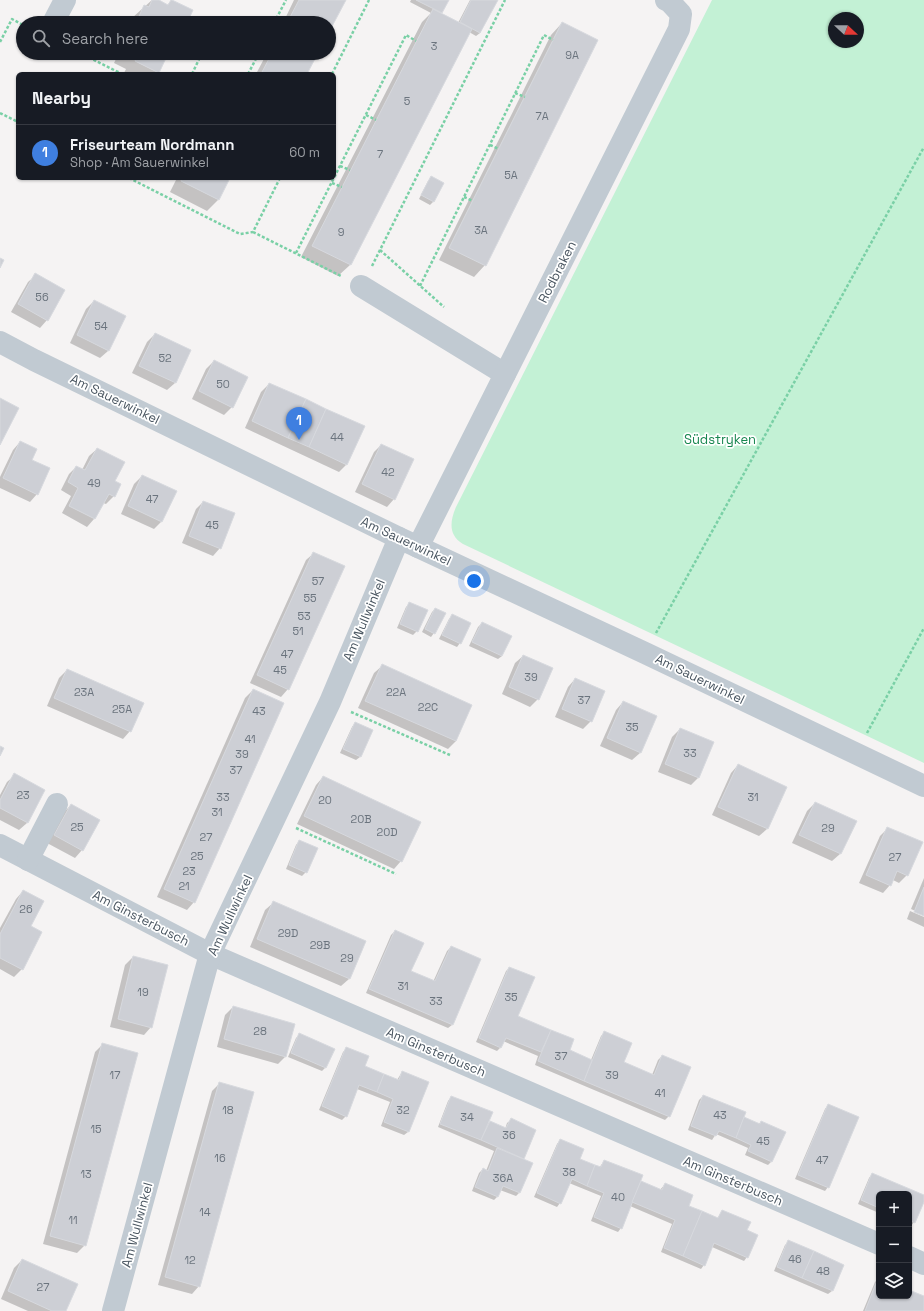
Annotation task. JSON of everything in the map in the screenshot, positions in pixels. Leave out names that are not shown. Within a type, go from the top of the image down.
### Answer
[{"type":"street","points":[[57,16],[65,0]]},
{"type":"street","name":"Rodbraken","points":[[408,542],[505,374],[680,29],[681,14],[669,1]]},
{"type":"street","points":[[361,286],[505,374]]},
{"type":"street","name":"Am Sauerwinkel","points":[[0,342],[408,542],[924,786]]},
{"type":"street","name":"Am Wullwinkel","points":[[113,1311],[210,954],[408,542]]},
{"type":"street","points":[[28,860],[57,804]]},
{"type":"street","name":"Am Ginsterbusch","points":[[0,845],[210,954],[876,1243]]},
{"type":"street","points":[[912,1258],[924,1264]]},
{"type":"path","points":[[278,16],[286,0]]},
{"type":"path","points":[[333,72],[369,0]]},
{"type":"path","points":[[134,180],[240,234],[253,232],[361,286],[505,0]]},
{"type":"path","points":[[0,42],[12,19],[16,21]]},
{"type":"path","points":[[336,174],[406,36],[416,41]]},
{"type":"path","points":[[420,286],[544,36],[553,40]]},
{"type":"path","points":[[94,60],[118,72]]},
{"type":"path","points":[[193,72],[199,60]]},
{"type":"path","points":[[249,72],[255,60]]},
{"type":"path","points":[[515,93],[525,97]]},
{"type":"path","points":[[0,113],[16,121]]},
{"type":"path","points":[[366,115],[376,120]]},
{"type":"path","points":[[490,145],[499,149]]},
{"type":"path","points":[[645,653],[924,147]]},
{"type":"path","points":[[340,166],[350,170]]},
{"type":"path","points":[[253,232],[279,180]]},
{"type":"path","points":[[296,253],[333,180]]},
{"type":"path","points":[[332,183],[342,187]]},
{"type":"path","points":[[464,197],[473,201]]},
{"type":"path","points":[[855,753],[924,628]]},
{"type":"path","points":[[330,702],[450,755]]},
{"type":"path","points":[[275,818],[396,874]]},
{"type":"green space","name":"Südstryken","points":[[712,0],[924,0],[924,763],[463,544],[458,540],[453,532],[452,517]]},
{"type":"building","points":[[152,0],[159,0],[168,5],[172,0],[193,10],[190,16],[139,16],[144,5],[149,7]]},
{"type":"building","points":[[299,0],[346,0],[336,19],[336,16],[291,16]]},
{"type":"building","points":[[416,0],[449,0],[442,13]]},
{"type":"building","points":[[471,0],[498,0],[480,33],[460,22]]},
{"type":"building","points":[[433,9],[472,29],[351,265],[312,246]]},
{"type":"building","points":[[562,22],[598,40],[486,266],[449,248]]},
{"type":"building","points":[[136,60],[165,60],[159,72]]},
{"type":"building","points":[[268,60],[314,60],[308,72],[262,72]]},
{"type":"building","points":[[431,176],[444,183],[434,202],[421,195]]},
{"type":"building","points":[[181,180],[229,180],[219,200]]},
{"type":"building","points":[[0,258],[4,260],[0,268]]},
{"type":"building","points":[[35,273],[65,290],[48,321],[18,304]]},
{"type":"building","points":[[94,300],[126,316],[109,351],[77,335]]},
{"type":"building","points":[[155,333],[191,350],[176,383],[139,366]]},
{"type":"building","points":[[214,360],[248,377],[233,408],[199,391]]},
{"type":"building","points":[[269,383],[306,399],[288,438],[252,421]]},
{"type":"building","points":[[0,398],[19,408],[0,445]]},
{"type":"building","points":[[306,399],[326,409],[309,447],[288,438]]},
{"type":"building","points":[[326,409],[365,426],[347,465],[309,447]]},
{"type":"building","points":[[20,441],[37,449],[32,460],[50,468],[38,495],[3,478]]},
{"type":"building","points":[[381,444],[414,459],[395,500],[362,484]]},
{"type":"building","points":[[97,448],[125,462],[115,481],[121,484],[115,497],[109,494],[95,519],[69,506],[78,488],[68,482],[76,466],[85,470]]},
{"type":"building","points":[[142,475],[177,491],[162,522],[128,506]]},
{"type":"building","points":[[203,501],[235,513],[221,549],[189,536]]},
{"type":"building","points":[[313,552],[345,566],[289,690],[257,675]]},
{"type":"building","points":[[409,602],[428,610],[418,632],[400,624]]},
{"type":"building","points":[[435,608],[446,613],[435,634],[425,629]]},
{"type":"building","points":[[452,614],[471,623],[461,644],[442,635]]},
{"type":"building","points":[[482,622],[512,636],[502,656],[472,642]]},
{"type":"building","points":[[523,655],[553,668],[539,700],[509,687]]},
{"type":"building","points":[[382,664],[472,705],[456,741],[365,701]]},
{"type":"building","points":[[67,669],[144,703],[131,732],[54,698]]},
{"type":"building","points":[[575,678],[605,691],[592,722],[562,709]]},
{"type":"building","points":[[253,689],[284,703],[195,903],[164,889]]},
{"type":"building","points":[[623,701],[657,716],[641,753],[607,738]]},
{"type":"building","points":[[355,722],[373,730],[361,757],[343,749]]},
{"type":"building","points":[[680,728],[714,742],[699,778],[665,764]]},
{"type":"building","points":[[0,746],[4,748],[0,756]]},
{"type":"building","points":[[738,764],[787,787],[768,829],[718,807]]},
{"type":"building","points":[[14,773],[45,790],[28,823],[0,808],[0,800]]},
{"type":"building","points":[[323,776],[421,822],[402,862],[304,816]]},
{"type":"building","points":[[815,802],[857,821],[841,854],[799,835]]},
{"type":"building","points":[[71,804],[100,820],[83,851],[54,835]]},
{"type":"building","points":[[887,827],[923,842],[908,876],[897,871],[891,886],[866,875]]},
{"type":"building","points":[[299,840],[318,848],[307,873],[289,865]]},
{"type":"building","points":[[924,887],[924,916],[914,912]]},
{"type":"building","points":[[23,890],[44,901],[31,926],[42,932],[23,970],[0,958],[0,934]]},
{"type":"building","points":[[273,901],[366,941],[350,979],[257,939]]},
{"type":"building","points":[[395,930],[424,943],[411,971],[435,981],[451,946],[481,959],[453,1025],[369,989]]},
{"type":"building","points":[[133,956],[168,965],[152,1028],[118,1019]]},
{"type":"building","points":[[509,967],[535,977],[518,1016],[551,1030],[541,1052],[506,1038],[501,1048],[479,1038]]},
{"type":"building","points":[[233,1006],[295,1024],[286,1057],[224,1039]]},
{"type":"building","points":[[551,1030],[574,1039],[570,1050],[592,1060],[584,1081],[538,1061]]},
{"type":"building","points":[[604,1031],[632,1043],[624,1062],[654,1075],[662,1055],[691,1067],[670,1117],[584,1081]]},
{"type":"building","points":[[299,1033],[335,1049],[326,1068],[291,1053]]},
{"type":"building","points":[[102,1043],[138,1053],[86,1246],[50,1236]]},
{"type":"building","points":[[346,1047],[369,1056],[365,1066],[384,1074],[377,1092],[359,1085],[347,1117],[322,1106]]},
{"type":"building","points":[[402,1071],[429,1082],[409,1132],[384,1122],[393,1099],[377,1092],[384,1074],[399,1080]]},
{"type":"building","points":[[219,1082],[254,1092],[200,1287],[165,1277]]},
{"type":"building","points":[[703,1095],[746,1112],[736,1138],[719,1131],[716,1136],[691,1126]]},
{"type":"building","points":[[451,1096],[493,1112],[481,1140],[440,1124]]},
{"type":"building","points":[[828,1104],[859,1117],[829,1188],[798,1175]]},
{"type":"building","points":[[744,1117],[760,1124],[761,1121],[786,1132],[772,1162],[748,1151],[751,1145],[736,1138]]},
{"type":"building","points":[[511,1118],[536,1130],[524,1159],[481,1140],[490,1121],[506,1128]]},
{"type":"building","points":[[560,1139],[584,1149],[580,1159],[595,1165],[587,1186],[572,1179],[561,1204],[537,1193]]},
{"type":"building","points":[[497,1148],[533,1163],[520,1193],[503,1186],[498,1197],[475,1187],[483,1168],[488,1171]]},
{"type":"building","points":[[604,1160],[643,1175],[622,1229],[594,1217],[604,1193],[587,1186],[595,1165],[601,1167]]},
{"type":"building","points":[[872,1173],[924,1195],[924,1202],[915,1223],[912,1222],[912,1191],[876,1191],[876,1207],[861,1200]]},
{"type":"building","points":[[641,1181],[662,1190],[665,1183],[693,1195],[689,1206],[702,1211],[683,1256],[664,1248],[675,1220],[632,1202]]},
{"type":"building","points":[[722,1210],[751,1222],[747,1230],[758,1235],[748,1258],[714,1243],[705,1266],[683,1256],[702,1211],[718,1218]]},
{"type":"building","points":[[788,1240],[814,1251],[802,1278],[777,1267]]},
{"type":"building","points":[[814,1251],[844,1265],[833,1291],[802,1278]]},
{"type":"building","points":[[22,1259],[78,1284],[66,1311],[52,1311],[8,1291]]},
{"type":"building","points":[[876,1283],[876,1299],[912,1299],[912,1291],[924,1296],[924,1311],[865,1311]]},
{"type":"place","name":"Friseurteam Nordmann","points":[[299,440]]}]
